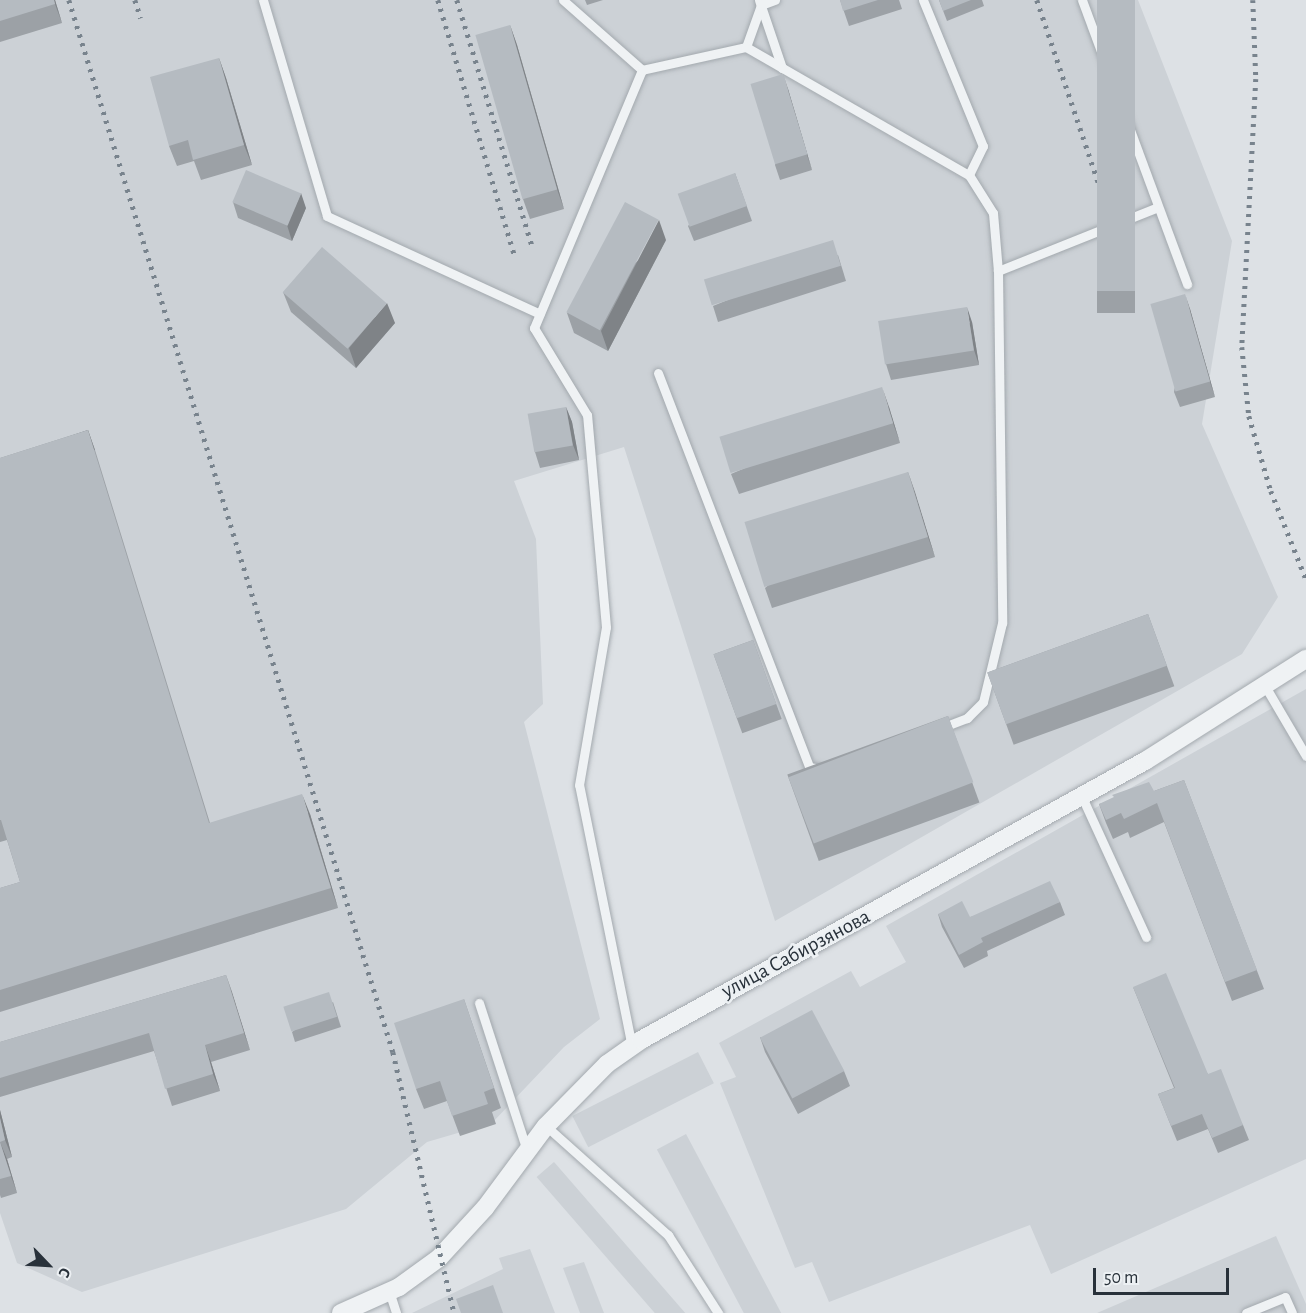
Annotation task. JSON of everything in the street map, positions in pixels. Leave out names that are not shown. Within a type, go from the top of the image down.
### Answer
[{"type":"street","name":"улица Сабирзянова","points":[[341,1313],[389,1291],[458,1240],[546,1126],[607,1064],[632,1047],[715,997],[1082,796],[1306,659]]},
{"type":"lane","points":[[263,0],[327,216],[540,314]]},
{"type":"lane","points":[[563,0],[642,70]]},
{"type":"lane","points":[[760,2],[775,0]]},
{"type":"lane","points":[[923,0],[983,146],[969,175]]},
{"type":"lane","points":[[1082,0],[1187,284]]},
{"type":"lane","points":[[746,47],[760,2]]},
{"type":"lane","points":[[760,2],[782,68]]},
{"type":"lane","points":[[642,70],[746,47],[969,175],[993,213],[998,271],[1002,623],[983,702],[967,718],[934,730]]},
{"type":"lane","points":[[632,1047],[579,785],[606,627],[587,415],[534,328],[642,70]]},
{"type":"lane","points":[[998,271],[1158,207]]},
{"type":"lane","points":[[658,373],[809,766],[827,770],[838,766]]},
{"type":"lane","points":[[1265,686],[1306,756]]},
{"type":"lane","points":[[1082,796],[1146,937]]},
{"type":"lane","points":[[479,1003],[527,1151]]},
{"type":"lane","points":[[546,1126],[668,1235],[718,1313]]},
{"type":"lane","points":[[389,1291],[396,1313]]},
{"type":"lane","points":[[1246,1313],[1285,1298],[1292,1313]]},
{"type":"shaded area","points":[[0,0],[1138,0],[1232,241],[1202,424],[1278,597],[1242,654],[775,921],[624,447],[514,481],[536,539],[543,704],[524,722],[600,1019],[564,1047],[492,1123],[427,1142],[346,1209],[82,1292],[17,1263],[0,1213]]},
{"type":"shaded area","points":[[1306,689],[1306,1159],[1051,1274],[1030,1225],[829,1302],[812,1262],[795,1268],[720,1083],[736,1077],[719,1043],[851,971],[860,987],[906,962],[886,926]]},
{"type":"shaded area","points":[[698,1052],[714,1083],[588,1147],[572,1116]]},
{"type":"shaded area","points":[[686,1134],[781,1313],[744,1313],[657,1149]]},
{"type":"shaded area","points":[[554,1162],[685,1313],[655,1313],[537,1177]]},
{"type":"shaded area","points":[[1276,1236],[1306,1304],[1306,1313],[1097,1313]]},
{"type":"shaded area","points":[[530,1249],[555,1313],[412,1313],[503,1269],[499,1258]]},
{"type":"shaded area","points":[[584,1262],[604,1313],[580,1313],[563,1268]]},
{"type":"building","points":[[0,0],[54,0],[55,4],[0,21]]},
{"type":"building","points":[[840,0],[878,0],[843,11]]},
{"type":"building","points":[[939,0],[971,0],[943,11]]},
{"type":"building","points":[[1097,0],[1135,0],[1135,291],[1097,291]]},
{"type":"building","points":[[510,25],[557,189],[523,199],[475,35]]},
{"type":"building","points":[[219,58],[244,145],[193,160],[188,140],[169,146],[150,77]]},
{"type":"building","points":[[783,74],[808,154],[775,164],[750,84]]},
{"type":"building","points":[[246,170],[301,193],[288,226],[232,202]]},
{"type":"building","points":[[735,173],[747,206],[690,227],[678,194]]},
{"type":"building","points":[[625,202],[659,220],[600,330],[566,312]]},
{"type":"building","points":[[833,240],[841,266],[712,305],[704,279]]},
{"type":"building","points":[[322,247],[387,303],[348,349],[283,292]]},
{"type":"building","points":[[1185,294],[1210,381],[1175,391],[1150,304]]},
{"type":"building","points":[[967,307],[974,350],[885,365],[878,321]]},
{"type":"building","points":[[882,387],[893,423],[731,473],[719,437]]},
{"type":"building","points":[[566,407],[573,445],[534,452],[528,414]]},
{"type":"building","points":[[88,430],[209,823],[302,794],[331,888],[0,990],[0,888],[20,882],[0,820],[0,458]]},
{"type":"building","points":[[908,472],[928,537],[764,587],[744,522]]},
{"type":"building","points":[[1148,614],[1167,666],[1006,724],[987,672]]},
{"type":"building","points":[[753,640],[776,704],[737,718],[714,654]]},
{"type":"building","points":[[948,716],[973,782],[814,844],[788,777]]},
{"type":"building","points":[[1184,780],[1257,970],[1225,982],[1157,803],[1124,819],[1121,813],[1106,820],[1099,804],[1114,797],[1112,795],[1149,782],[1154,791]]},
{"type":"building","points":[[1050,881],[1060,902],[981,938],[983,942],[959,955],[938,914],[962,901],[970,917]]},
{"type":"building","points":[[1166,973],[1208,1074],[1221,1069],[1243,1125],[1212,1138],[1202,1114],[1171,1126],[1158,1094],[1175,1088],[1133,987]]},
{"type":"building","points":[[226,975],[244,1033],[205,1045],[213,1074],[165,1089],[149,1033],[0,1078],[0,1042]]},
{"type":"building","points":[[329,992],[337,1017],[291,1032],[283,1007]]},
{"type":"building","points":[[464,999],[494,1088],[484,1092],[488,1104],[452,1116],[440,1081],[416,1089],[394,1023]]},
{"type":"building","points":[[812,1010],[844,1071],[792,1099],[760,1038]]},
{"type":"building","points":[[0,1118],[5,1140],[0,1142]]},
{"type":"building","points":[[0,1142],[11,1176],[0,1179]]},
{"type":"building","points":[[493,1285],[503,1313],[461,1313],[456,1299]]},
{"type":"railway","points":[[69,0],[393,1052],[454,1313]]},
{"type":"railway","points":[[135,0],[141,18]]},
{"type":"railway","points":[[438,0],[514,254]]},
{"type":"railway","points":[[457,0],[533,248]]},
{"type":"railway","points":[[1037,0],[1105,202]]},
{"type":"railway","points":[[1253,0],[1256,79],[1242,347],[1249,416],[1271,491],[1306,579]]}]
